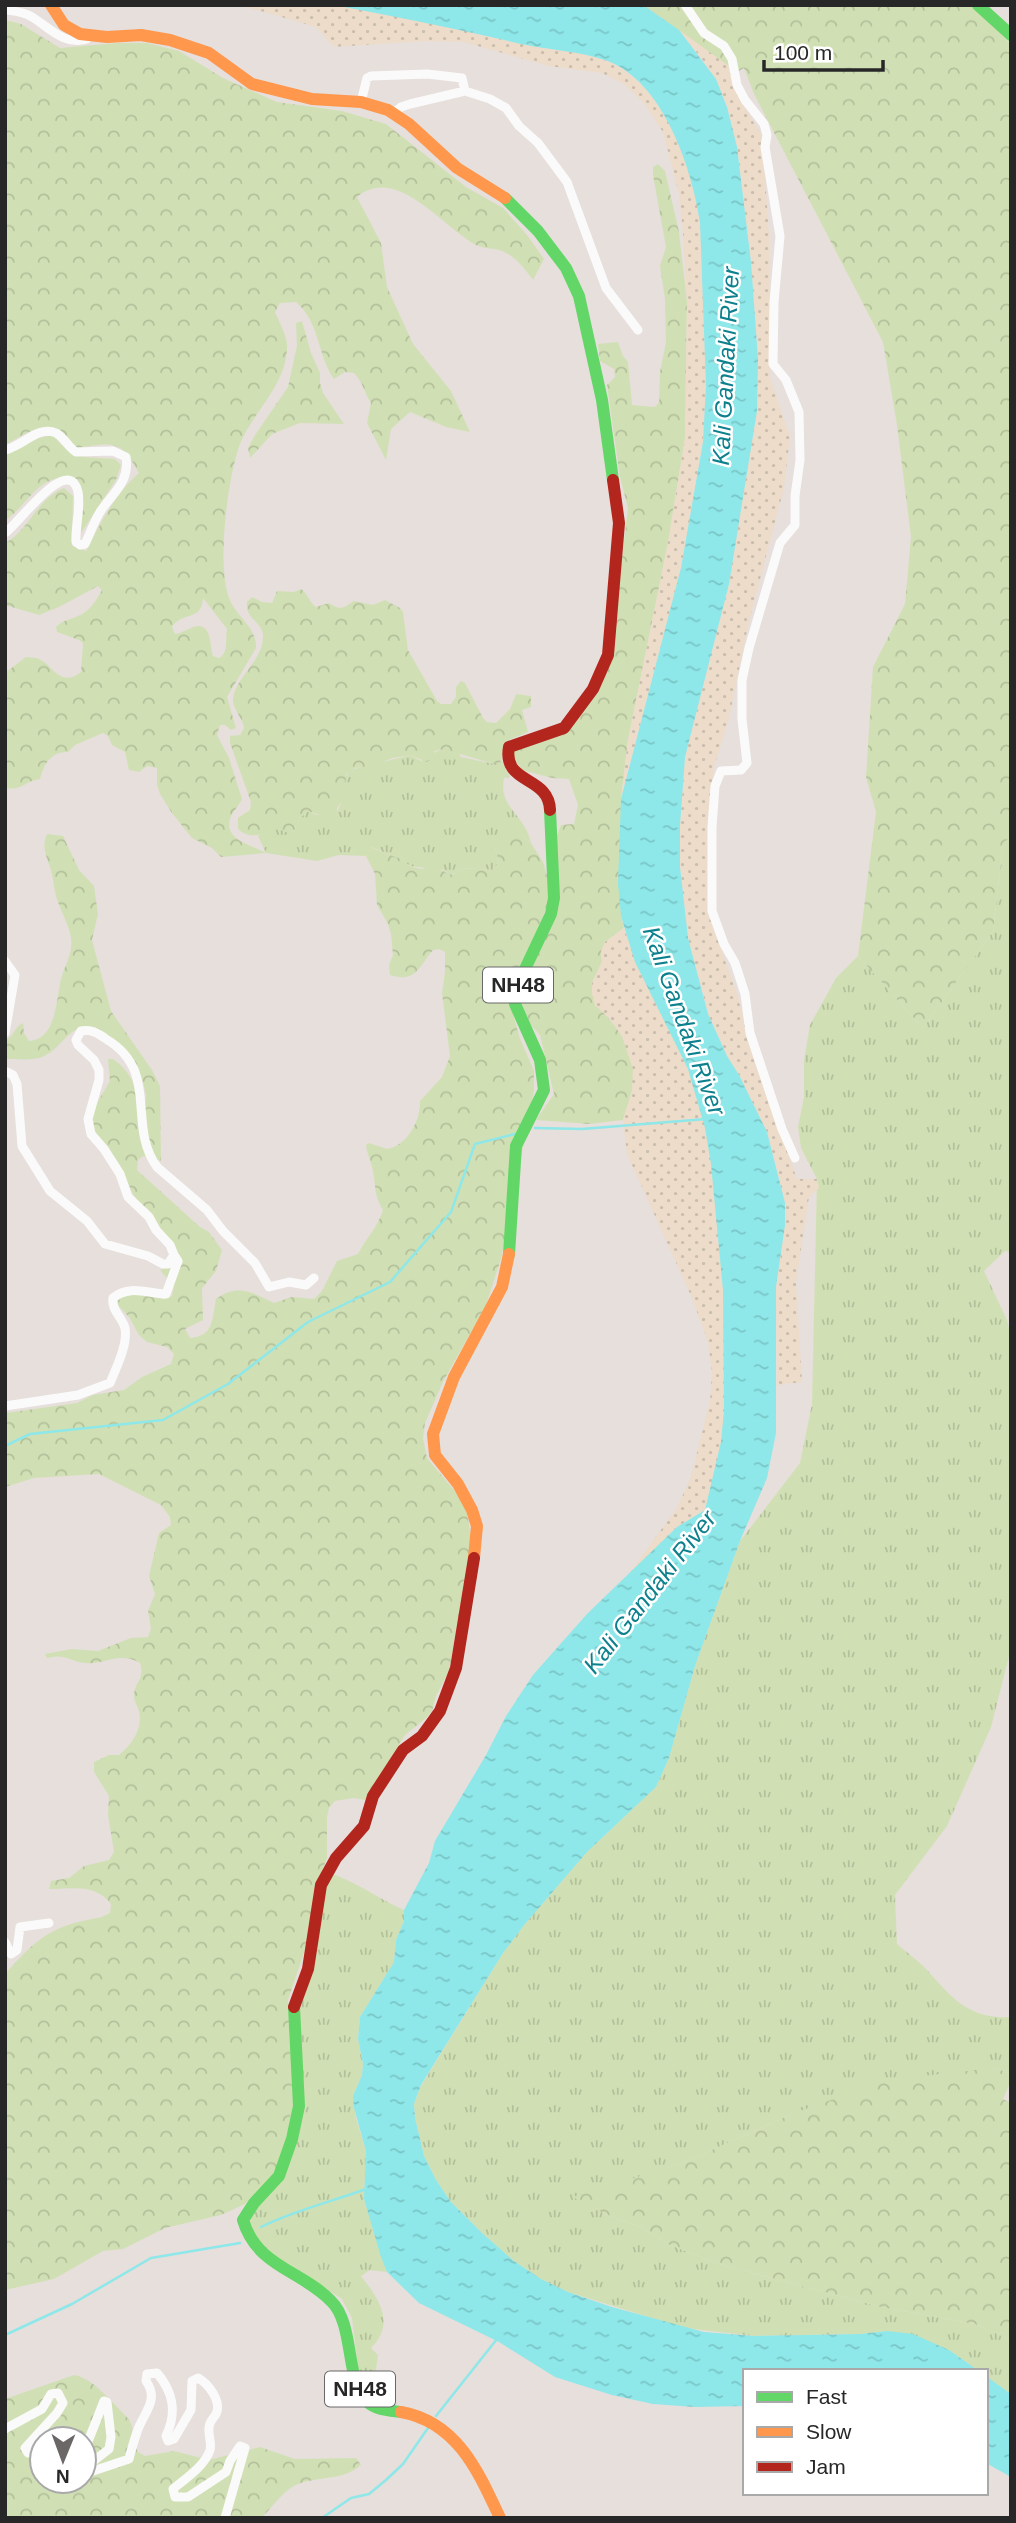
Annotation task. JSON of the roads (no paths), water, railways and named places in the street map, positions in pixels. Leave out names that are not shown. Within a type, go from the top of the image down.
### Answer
[{"type":"main road","name":"NH48","points":[[51,5],[64,24],[80,34],[107,37],[141,35],[170,40],[209,53],[252,84],[312,99],[361,102],[394,113],[457,167],[508,200],[538,230],[566,268],[585,316],[602,400],[619,523],[608,654],[593,690],[564,728],[509,747],[506,755],[507,762],[516,773],[546,791],[552,816],[552,906],[515,996],[518,1013],[540,1060],[544,1083],[542,1095],[516,1146],[508,1261],[502,1286],[453,1377],[433,1434],[435,1455],[458,1484],[477,1526],[477,1543],[456,1668],[440,1711],[431,1726],[403,1750],[373,1796],[364,1826],[336,1858],[321,1885],[308,1969],[294,2006],[299,2083],[299,2106],[295,2125],[279,2176],[243,2220],[246,2233],[272,2261],[326,2297],[342,2313],[357,2382],[366,2402],[380,2409],[413,2414],[433,2421],[452,2435],[473,2462],[500,2518]]},
{"type":"main road","points":[[978,5],[1011,35]]},
{"type":"street","points":[[685,5],[704,33],[724,47],[732,59],[737,85],[764,124],[767,135],[765,147],[780,236],[774,302],[773,363],[786,380],[799,412],[800,460],[795,496],[795,525],[780,543],[742,680],[742,719],[747,763],[741,770],[721,771],[715,786],[712,827],[712,911],[746,994],[754,1044],[782,1129],[795,1158]]},
{"type":"street","points":[[5,9],[29,14],[64,38],[80,41],[94,34]]},
{"type":"street","points":[[361,102],[367,78],[371,76],[458,76],[464,81],[465,91]]},
{"type":"street","points":[[394,113],[410,104],[465,91],[490,99],[506,108],[555,164],[572,195],[606,288],[638,330]]},
{"type":"street","points":[[5,450],[47,430],[61,436],[76,452],[113,451],[127,457],[120,488],[101,509],[85,544],[76,542],[78,497],[76,488],[70,481],[50,486],[15,526],[5,533]]},
{"type":"street","points":[[5,961],[14,971],[15,978],[5,1033]]},
{"type":"street","points":[[5,1406],[78,1395],[110,1383],[119,1360],[125,1332],[112,1304],[113,1298],[120,1293],[142,1290],[166,1294],[178,1261],[170,1245],[159,1234],[149,1217],[128,1197],[120,1174],[91,1134],[88,1119],[99,1080],[99,1070],[91,1055],[78,1045],[76,1040],[81,1031],[97,1033],[115,1044],[126,1056],[139,1079],[141,1124],[152,1160],[170,1179],[201,1204],[222,1231],[245,1251],[261,1272],[265,1283],[269,1287],[289,1282],[303,1285],[311,1283],[314,1278]]},
{"type":"street","points":[[5,1071],[13,1075],[18,1084],[22,1146],[50,1191],[86,1221],[109,1247],[148,1256],[163,1264],[169,1264],[174,1255]]},
{"type":"street","points":[[5,1942],[11,1954],[17,1950],[20,1927],[49,1923]]},
{"type":"street","points":[[98,2469],[117,2465],[129,2459],[137,2429],[151,2403],[152,2388],[146,2381],[148,2374],[157,2373],[169,2389],[173,2402],[173,2416],[166,2436],[168,2441],[174,2439],[191,2410],[192,2381],[198,2378],[212,2391],[217,2402],[217,2412],[208,2429],[211,2449],[203,2461],[173,2489],[175,2497],[188,2497],[200,2491],[226,2472],[240,2446],[245,2448],[225,2518]]},
{"type":"street","points":[[5,2429],[42,2409],[51,2394],[58,2393],[63,2403],[46,2425]]},
{"type":"street","points":[[96,2425],[104,2401],[107,2402],[111,2437],[108,2449],[98,2457]]},
{"type":"water","name":"Kali Gandaki River","points":[[334,5],[643,5],[679,30],[716,79],[727,107],[737,147],[751,262],[758,359],[757,411],[729,584],[685,757],[680,867],[688,938],[708,1014],[767,1132],[785,1203],[785,1225],[776,1287],[776,1433],[767,1478],[740,1541],[695,1666],[669,1758],[656,1787],[587,1852],[503,1953],[421,2085],[414,2104],[415,2118],[424,2156],[451,2202],[514,2261],[541,2279],[568,2292],[704,2332],[754,2336],[887,2331],[913,2334],[949,2350],[976,2369],[743,2369],[743,2406],[653,2404],[612,2395],[555,2377],[499,2342],[419,2303],[387,2272],[364,2199],[366,2151],[353,2096],[362,2075],[363,2064],[358,2039],[360,2017],[394,1962],[396,1940],[404,1921],[404,1910],[429,1863],[435,1841],[506,1716],[533,1675],[587,1614],[677,1527],[705,1510],[721,1442],[724,1411],[723,1290],[705,1128],[688,1069],[635,962],[621,916],[618,883],[621,799],[681,568],[703,442],[706,385],[700,222],[696,200],[682,152],[671,128],[643,86],[625,70],[605,60]]},
{"type":"water","points":[[988,2377],[1011,2394],[1011,2477],[988,2464]]},
{"type":"waterway","name":"Kali Gandaki River","points":[[535,1128],[582,1129],[706,1119]]},
{"type":"waterway","points":[[5,1446],[30,1434],[163,1420],[228,1384],[308,1322],[390,1282],[451,1212],[475,1144],[515,1134]]},
{"type":"waterway","points":[[261,2227],[366,2189]]},
{"type":"waterway","points":[[5,2335],[72,2304],[151,2258],[240,2243]]},
{"type":"waterway","points":[[436,2416],[497,2339]]},
{"type":"waterway","points":[[322,2518],[351,2498],[369,2494],[386,2480],[403,2464],[428,2428]]}]
